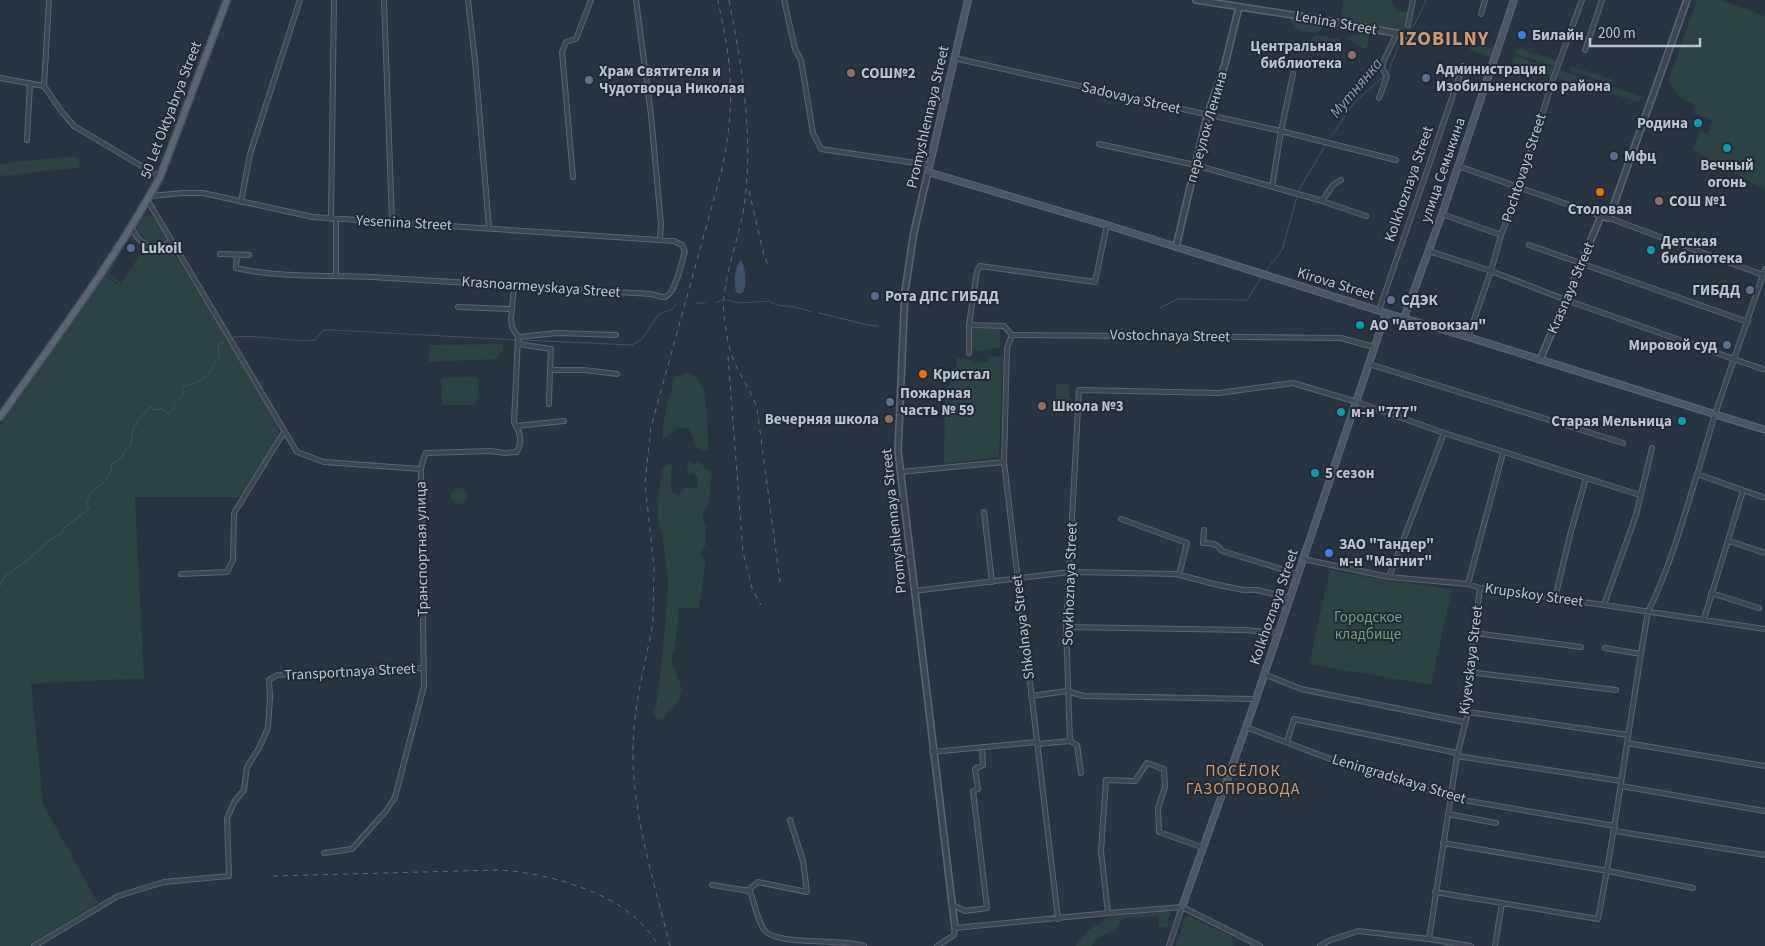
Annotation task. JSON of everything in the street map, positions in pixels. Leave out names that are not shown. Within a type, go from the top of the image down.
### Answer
[{"type":"main road","name":"50 Let Oktyabrya Street","points":[[0,416],[65,325],[149,199],[160,177],[227,0]]},
{"type":"main road","name":"Promyshlennaya Street","points":[[928,168],[968,0]]},
{"type":"main road","name":"улица Семыкина","points":[[1404,318],[1442,214],[1514,0]]},
{"type":"main road","name":"Kirova Street","points":[[928,168],[1261,274],[1765,430]]},
{"type":"main road","name":"Kolkhoznaya Street","points":[[1182,907],[1256,699],[1386,313]]},
{"type":"street","points":[[49,0],[44,86],[74,126],[160,177]]},
{"type":"street","points":[[241,202],[250,154],[300,0]]},
{"type":"street","points":[[330,219],[334,0]]},
{"type":"street","points":[[384,0],[392,222]]},
{"type":"street","points":[[468,0],[476,61],[489,228]]},
{"type":"street","points":[[573,177],[562,52],[566,42],[576,39],[591,0]]},
{"type":"street","points":[[636,0],[651,115],[661,224],[660,240]]},
{"type":"street","name":"Kirova Street","points":[[784,0],[795,49],[801,60],[813,133],[821,149],[928,168]]},
{"type":"street","name":"Lenina Street","points":[[1196,0],[1238,4],[1401,34],[1415,39]]},
{"type":"street","points":[[1408,25],[1413,0]]},
{"type":"street","points":[[1481,14],[1485,0]]},
{"type":"street","name":"Pochtovaya Street","points":[[1468,337],[1501,235],[1520,187],[1553,79],[1582,0]]},
{"type":"street","points":[[1585,50],[1602,0]]},
{"type":"street","points":[[1609,218],[1687,0]]},
{"type":"street","name":"переулок Ленина","points":[[1176,247],[1208,116],[1226,64],[1238,4]]},
{"type":"street","points":[[1379,98],[1387,76],[1382,68],[1384,60],[1401,34]]},
{"type":"street","name":"Sadovaya Street","points":[[954,58],[1281,131],[1396,160]]},
{"type":"street","name":"Kolkhoznaya Street","points":[[1379,310],[1463,66]]},
{"type":"street","points":[[1272,187],[1293,74]]},
{"type":"street","points":[[0,78],[44,86]]},
{"type":"street","points":[[27,140],[30,83]]},
{"type":"street","points":[[1099,144],[1195,165],[1322,201],[1366,216]]},
{"type":"street","points":[[1458,166],[1609,218],[1763,275]]},
{"type":"street","name":"Promyshlennaya Street","points":[[928,168],[914,232],[905,291],[898,451],[932,752],[955,928]]},
{"type":"street","points":[[1322,201],[1333,185],[1341,180]]},
{"type":"street","name":"Yesenina Street","points":[[149,199],[183,193],[203,193],[330,219],[660,240]]},
{"type":"street","name":"Транспортная улица","points":[[149,199],[171,241],[296,452],[324,462],[422,469],[424,686],[395,797],[386,811],[352,849],[324,853]]},
{"type":"street","points":[[1442,214],[1501,235]]},
{"type":"street","name":"Krasnaya Street","points":[[1540,360],[1601,216]]},
{"type":"street","points":[[336,219],[336,276]]},
{"type":"street","points":[[969,353],[969,325],[977,270],[980,266],[1095,282],[1107,224]]},
{"type":"street","points":[[132,225],[136,237],[144,243],[161,248],[171,241]]},
{"type":"street","name":"Krasnoarmeyskaya Street","points":[[237,255],[236,268],[258,273],[652,294],[664,297],[669,295],[674,288],[684,251],[682,245],[674,241],[660,240]]},
{"type":"street","points":[[1529,245],[1748,322]]},
{"type":"street","points":[[1428,251],[1490,271],[1566,300],[1765,370]]},
{"type":"street","points":[[220,254],[249,255]]},
{"type":"street","points":[[1435,892],[1598,919],[1608,871],[1648,612],[1679,532],[1715,414],[1763,283],[1765,270]]},
{"type":"street","points":[[422,469],[422,460],[426,453],[517,452],[520,446],[520,434],[514,422],[518,336],[512,327],[514,286]]},
{"type":"street","points":[[458,307],[512,309]]},
{"type":"street","name":"Vostochnaya Street","points":[[969,325],[1004,326],[1012,335],[1324,337],[1341,338],[1374,347]]},
{"type":"street","points":[[518,336],[557,333],[616,335]]},
{"type":"street","name":"Shkolnaya Street","points":[[1012,335],[1007,348],[1004,462],[1058,919]]},
{"type":"street","points":[[518,344],[551,349],[549,404]]},
{"type":"street","points":[[1369,364],[1623,443]]},
{"type":"street","points":[[550,369],[584,370],[617,374]]},
{"type":"street","name":"Sovkhoznaya Street","points":[[1081,773],[1077,745],[1070,741],[1066,627],[1079,390],[1219,393],[1293,383],[1357,402]]},
{"type":"street","points":[[1357,402],[1503,453],[1640,495]]},
{"type":"street","points":[[516,426],[564,421]]},
{"type":"street","points":[[181,574],[227,572],[233,560],[234,513],[284,432]]},
{"type":"street","points":[[1390,577],[1444,433]]},
{"type":"street","points":[[1604,604],[1636,515],[1652,448]]},
{"type":"street","points":[[1468,584],[1503,453]]},
{"type":"street","points":[[900,472],[1004,462]]},
{"type":"street","points":[[1696,476],[1765,498]]},
{"type":"street","points":[[1555,598],[1586,478]]},
{"type":"street","points":[[1704,620],[1743,491]]},
{"type":"street","points":[[984,512],[992,582]]},
{"type":"street","points":[[1121,519],[1187,543],[1179,575]]},
{"type":"street","points":[[1204,530],[1203,543],[1211,543],[1219,547],[1222,552],[1298,574]]},
{"type":"street","points":[[1729,541],[1765,553]]},
{"type":"street","name":"Krupskoy Street","points":[[1303,559],[1390,577],[1468,584],[1480,588],[1604,604],[1765,629]]},
{"type":"street","points":[[914,591],[1070,572],[1179,575],[1214,584],[1243,590],[1257,590],[1290,598]]},
{"type":"street","name":"Kiyevskaya Street","points":[[1428,939],[1457,755],[1468,712],[1469,672],[1480,588]]},
{"type":"street","points":[[1711,593],[1759,608]]},
{"type":"street","points":[[1066,627],[1278,632]]},
{"type":"street","points":[[1474,633],[1582,647]]},
{"type":"street","points":[[1605,648],[1641,654]]},
{"type":"street","name":"Transportnaya Street","points":[[34,946],[118,896],[164,882],[229,876],[227,818],[235,801],[244,790],[247,766],[259,748],[268,728],[269,680],[277,675],[424,668]]},
{"type":"street","points":[[1469,672],[1616,690]]},
{"type":"street","points":[[1264,674],[1301,688],[1464,722]]},
{"type":"street","points":[[1031,696],[1067,691],[1084,696],[1256,699]]},
{"type":"street","points":[[1468,712],[1628,735]]},
{"type":"street","points":[[1287,742],[1294,719],[1457,755],[1621,783],[1765,811]]},
{"type":"street","name":"Leningradskaya Street","points":[[1246,727],[1340,763],[1451,798],[1765,855]]},
{"type":"street","points":[[932,752],[1070,741]]},
{"type":"street","points":[[1627,743],[1765,766]]},
{"type":"street","points":[[951,904],[965,911],[987,908],[974,791],[978,789],[975,769],[982,765],[982,747]]},
{"type":"street","points":[[1108,913],[1101,851],[1106,780],[1135,781],[1147,763],[1164,769],[1165,787],[1158,808],[1159,832],[1204,848]]},
{"type":"street","points":[[1448,814],[1496,823]]},
{"type":"street","points":[[747,891],[758,882],[807,892],[803,861],[790,820]]},
{"type":"street","points":[[1443,843],[1608,871],[1693,888]]},
{"type":"street","points":[[712,885],[750,891],[764,930],[772,938],[783,942],[829,942],[864,946]]},
{"type":"street","points":[[1495,946],[1502,903]]},
{"type":"street","points":[[1169,946],[1182,907]]},
{"type":"street","points":[[937,946],[954,935],[955,928],[1182,907],[1260,946]]},
{"type":"street","points":[[1320,946],[1328,941],[1358,931],[1471,946]]},
{"type":"green space","points":[[1343,0],[1392,0],[1394,7],[1398,11],[1408,13],[1405,31],[1401,32],[1341,20]]},
{"type":"green space","points":[[1697,0],[1719,0],[1765,16],[1765,190],[1693,150],[1700,131],[1708,134],[1712,120],[1693,113],[1695,105],[1682,99],[1668,81]]},
{"type":"green space","points":[[1289,17],[1326,24],[1317,33],[1301,31],[1300,29],[1298,31]]},
{"type":"green space","points":[[1370,31],[1367,48],[1362,48],[1347,39],[1348,37]]},
{"type":"green space","points":[[1316,34],[1329,38],[1338,38],[1342,42],[1341,45],[1308,42]]},
{"type":"green space","points":[[1472,43],[1494,49],[1491,57],[1470,50]]},
{"type":"green space","points":[[1517,48],[1558,61],[1556,67],[1515,54]]},
{"type":"green space","points":[[1514,56],[1555,69],[1553,76],[1514,64],[1512,61]]},
{"type":"green space","points":[[1571,66],[1614,80],[1610,83],[1569,71]]},
{"type":"green space","points":[[1558,70],[1641,96],[1639,102],[1555,78]]},
{"type":"green space","points":[[74,156],[79,158],[80,166],[76,168],[0,176],[0,164]]},
{"type":"green space","points":[[149,215],[158,222],[165,234],[167,241],[162,246],[149,241],[139,232],[138,222],[141,218]]},
{"type":"green space","points":[[145,247],[156,251],[172,248],[278,426],[277,438],[242,497],[135,497],[144,678],[31,684],[43,804],[98,903],[29,946],[0,946],[0,425],[104,276],[121,287],[123,285],[121,286],[105,274],[114,260],[118,259],[109,274],[121,283]]},
{"type":"green space","points":[[972,329],[1000,329],[1000,348],[972,351]]},
{"type":"green space","points":[[503,344],[503,349],[497,359],[429,362],[429,345]]},
{"type":"green space","points":[[1003,356],[999,457],[944,464],[945,390],[951,383],[951,374],[956,368],[957,358],[973,360],[973,363],[989,362],[989,357]]},
{"type":"green space","points":[[688,373],[694,375],[700,381],[703,389],[708,422],[708,450],[705,451],[697,448],[690,430],[686,428],[677,428],[663,439],[668,400],[675,377]]},
{"type":"green space","points":[[476,377],[479,386],[476,403],[472,405],[442,404],[441,380],[445,378]]},
{"type":"green space","points":[[1056,384],[1069,384],[1069,401],[1056,401]]},
{"type":"green space","points":[[688,461],[695,464],[699,461],[707,470],[712,472],[708,507],[703,514],[706,527],[706,545],[700,551],[701,558],[706,560],[699,608],[679,608],[675,648],[671,659],[682,689],[678,702],[662,720],[653,716],[658,696],[668,582],[662,532],[658,518],[659,491],[663,467],[671,464],[671,490],[678,496],[686,487],[698,489],[698,478],[693,473],[687,475]]},
{"type":"green space","points":[[456,488],[462,488],[467,493],[465,502],[456,504],[451,499],[451,493]]},
{"type":"green space","name":"Городское кладбище","points":[[1330,570],[1388,581],[1452,589],[1431,685],[1309,664]]},
{"type":"green space","points":[[1170,912],[1167,927],[1159,927],[1159,916],[1123,918],[1120,924],[1112,931],[1098,938],[1092,946],[1075,946],[1088,931],[1108,917]]},
{"type":"green space","points":[[1188,916],[1231,936],[1235,946],[1176,946],[1185,917]]},
{"type":"water","points":[[741,260],[745,279],[744,291],[740,294],[736,292],[735,280],[737,267]]},
{"type":"waterway","name":"Мутнянка","points":[[1405,34],[1415,24],[1426,0]]},
{"type":"waterway","name":"Мутнянка","points":[[1388,72],[1402,37]]},
{"type":"waterway","name":"Мутнянка","points":[[1330,138],[1354,103],[1385,75]]},
{"type":"waterway","name":"Мутнянка","points":[[1299,190],[1326,144]]},
{"type":"waterway","name":"Мутнянка","points":[[1264,273],[1282,250],[1297,197]]},
{"type":"waterway","name":"Мутнянка","points":[[1160,308],[1177,299],[1247,300],[1262,276]]},
{"type":"waterway","points":[[716,303],[722,300]]},
{"type":"waterway","points":[[727,300],[739,303],[769,301],[777,305],[795,307],[812,312]]},
{"type":"waterway","points":[[521,340],[632,345],[642,339],[659,314],[672,309],[677,303]]},
{"type":"waterway","points":[[697,303],[705,303]]},
{"type":"waterway","points":[[819,313],[878,326]]},
{"type":"waterway","points":[[233,337],[243,336],[305,341],[315,340],[323,330],[333,330],[516,340]]},
{"type":"waterway","points":[[0,586],[4,577],[28,560],[50,540],[61,534],[65,527],[89,509],[86,504],[89,496],[110,475],[111,465],[123,457],[125,450],[131,444],[134,426],[137,425],[137,421],[151,407],[154,410],[162,409],[168,414],[174,409],[174,403],[183,395],[182,387],[197,382],[209,373],[219,359],[218,344],[224,342]]},
{"type":"railway","points":[[670,946],[646,851],[634,778],[633,738],[635,721],[653,623],[654,567],[645,483],[651,427],[720,177],[726,149],[730,107],[730,79],[727,49],[718,0]]},
{"type":"railway","points":[[729,0],[742,75],[748,150],[743,214],[725,289],[724,316],[732,356],[757,408],[780,582]]},
{"type":"railway","points":[[749,191],[768,265]]},
{"type":"railway","points":[[728,356],[743,552],[752,588],[761,605]]},
{"type":"railway","points":[[273,876],[514,871],[554,879],[604,897],[629,912],[650,933],[659,946]]},
{"type":"place","name":"Билайн","points":[[1522,35]]},
{"type":"place","name":"Центральная библиотека","points":[[1352,55]]},
{"type":"place","name":"СОШ№2","points":[[851,73]]},
{"type":"place","name":"Администрация Изобильненского района","points":[[1426,78]]},
{"type":"place","name":"Храм Святителя и Чудотворца Николая","points":[[589,80]]},
{"type":"place","name":"Родина","points":[[1698,123]]},
{"type":"place","name":"Вечный огонь","points":[[1727,148]]},
{"type":"place","name":"Мфц","points":[[1614,156]]},
{"type":"place","name":"Столовая","points":[[1600,192]]},
{"type":"place","name":"СОШ №1","points":[[1659,201]]},
{"type":"place","name":"Lukoil","points":[[131,248]]},
{"type":"place","name":"Детская библиотека","points":[[1651,250]]},
{"type":"place","name":"ГИБДД","points":[[1750,290]]},
{"type":"place","name":"Рота ДПС ГИБДД","points":[[875,296]]},
{"type":"place","name":"СДЭК","points":[[1391,300]]},
{"type":"place","name":"АО \"Автовокзал\"","points":[[1360,325]]},
{"type":"place","name":"Мировой суд","points":[[1727,345]]},
{"type":"place","name":"Кристал","points":[[923,374]]},
{"type":"place","name":"Пожарная часть № 59","points":[[890,402]]},
{"type":"place","name":"Школа №3","points":[[1042,406]]},
{"type":"place","name":"м-н \"777\"","points":[[1341,412]]},
{"type":"place","name":"Вечерняя школа","points":[[889,419]]},
{"type":"place","name":"Старая Мельница","points":[[1682,421]]},
{"type":"place","name":"5 сезон","points":[[1315,473]]},
{"type":"place","name":"ЗАО \"Тандер\" м-н \"Магнит\"","points":[[1329,553]]},
{"type":"district","name":"IZOBILNY","points":[[1444,39]]},
{"type":"district","name":"ПОСЁЛОК ГАЗОПРОВОДА","points":[[1243,780]]}]
